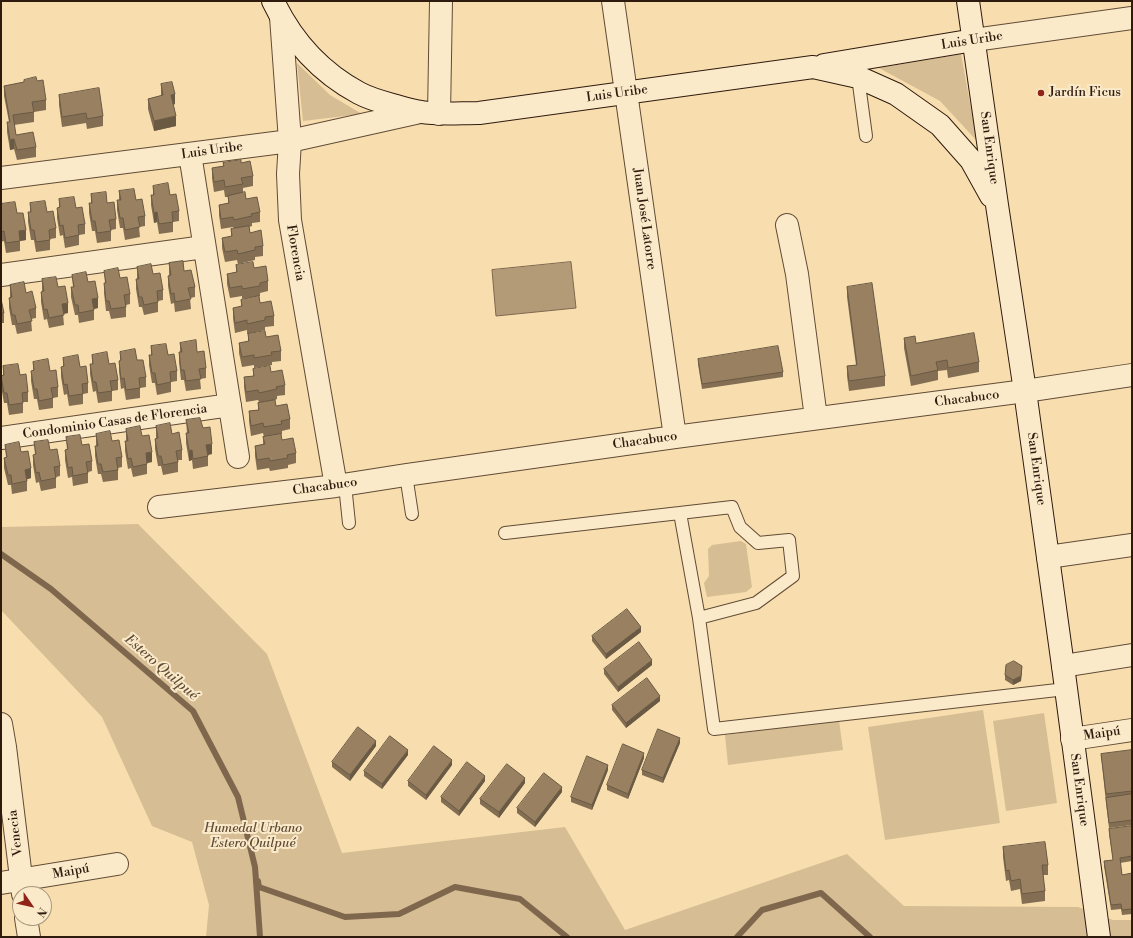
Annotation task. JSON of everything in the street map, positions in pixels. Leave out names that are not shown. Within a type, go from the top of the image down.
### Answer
[{"type":"street","points":[[430,113],[441,1]]},
{"type":"street","name":"Juan José Latorre","points":[[613,1],[675,437]]},
{"type":"street","name":"San Enrique","points":[[968,1],[996,205],[1025,391],[1099,937]]},
{"type":"street","name":"Luis Uribe","points":[[277,9],[304,51],[330,75],[360,93],[385,103],[430,113]]},
{"type":"street","name":"Florencia","points":[[277,9],[290,140],[288,174],[290,220],[340,485]]},
{"type":"street","name":"Luis Uribe","points":[[1,178],[290,140],[430,113],[479,113],[812,67],[974,40],[1132,18]]},
{"type":"street","name":"Luis Uribe","points":[[812,67],[858,76],[896,94],[940,125],[971,160],[996,205]]},
{"type":"street","points":[[190,154],[238,457]]},
{"type":"street","points":[[787,224],[797,274],[816,418]]},
{"type":"street","points":[[1,275],[204,247]]},
{"type":"street","name":"Chacabuco","points":[[159,507],[340,485],[675,437],[1025,391],[1132,375]]},
{"type":"street","name":"Condominio Casas de Florencia","points":[[1,438],[230,405]]},
{"type":"street","points":[[1048,557],[1132,545]]},
{"type":"street","points":[[1063,666],[1132,655]]},
{"type":"street","name":"Venecia","points":[[1,724],[6,747],[15,886]]},
{"type":"street","name":"Maipú","points":[[1072,738],[1132,730]]},
{"type":"street","name":"Maipú","points":[[15,886],[117,864]]},
{"type":"street","points":[[27,926],[29,937]]},
{"type":"lane","points":[[858,76],[866,136]]},
{"type":"lane","points":[[406,475],[412,514]]},
{"type":"lane","points":[[340,485],[350,523]]},
{"type":"lane","points":[[505,533],[732,507],[740,527],[758,543],[789,540],[793,576],[756,603],[699,618]]},
{"type":"lane","points":[[680,513],[699,618],[714,728],[1066,689]]},
{"type":"green space","points":[[961,54],[977,141],[940,101],[879,68]]},
{"type":"green space","points":[[297,63],[330,95],[362,114],[303,121]]},
{"type":"green space","name":"Humedal Urbano Estero Quilpué","points":[[138,524],[267,654],[342,853],[565,827],[625,930],[847,854],[904,906],[1078,907],[1113,920],[1132,920],[1132,937],[206,937],[209,905],[192,842],[152,826],[102,717],[1,610],[1,527]]},
{"type":"green space","points":[[741,541],[746,544],[752,587],[746,592],[707,597],[704,583],[709,576],[708,549],[712,545]]},
{"type":"green space","points":[[983,710],[1000,823],[885,840],[868,727]]},
{"type":"green space","points":[[1044,713],[1057,803],[1006,811],[993,721]]},
{"type":"green space","points":[[839,720],[843,750],[728,765],[725,735]]},
{"type":"shaded area","points":[[571,262],[576,308],[496,316],[492,270]]},
{"type":"building","points":[[36,77],[37,81],[43,80],[46,100],[32,102],[34,112],[13,115],[16,135],[33,132],[36,147],[17,150],[14,139],[10,140],[7,122],[10,122],[4,86],[24,82],[24,80]]},
{"type":"building","points":[[172,82],[175,94],[171,95],[176,116],[154,121],[148,99],[163,95],[161,84]]},
{"type":"building","points":[[99,88],[103,116],[87,119],[86,113],[62,117],[59,95]]},
{"type":"building","points":[[241,160],[241,163],[250,161],[253,176],[241,178],[243,184],[225,187],[224,180],[214,182],[212,168],[224,166],[223,163]]},
{"type":"building","points":[[168,183],[170,195],[176,194],[179,211],[172,212],[173,222],[159,224],[157,212],[154,213],[151,195],[154,195],[153,186]]},
{"type":"building","points":[[134,189],[136,200],[142,199],[145,216],[138,217],[140,227],[125,230],[123,218],[120,218],[117,200],[121,200],[119,191]]},
{"type":"building","points":[[106,192],[107,203],[114,202],[116,219],[109,220],[111,231],[97,233],[95,221],[92,221],[89,203],[92,203],[91,194]]},
{"type":"building","points":[[245,192],[246,199],[257,197],[260,212],[251,214],[252,216],[234,220],[233,217],[221,219],[219,205],[229,203],[228,196]]},
{"type":"building","points":[[74,197],[76,208],[82,207],[85,224],[78,225],[79,235],[65,238],[63,225],[60,226],[57,208],[60,207],[59,199]]},
{"type":"building","points":[[45,201],[47,212],[53,211],[56,228],[49,230],[50,240],[36,242],[34,230],[31,230],[28,212],[31,212],[30,203]]},
{"type":"building","points":[[15,202],[17,213],[23,213],[26,230],[19,231],[20,241],[6,243],[4,231],[1,232],[1,204]]},
{"type":"building","points":[[249,226],[250,233],[261,230],[263,246],[255,247],[255,250],[238,254],[237,250],[225,252],[222,238],[232,236],[231,229]]},
{"type":"building","points":[[183,261],[184,271],[191,270],[195,287],[188,288],[191,299],[175,302],[174,293],[171,294],[168,276],[171,275],[169,263]]},
{"type":"building","points":[[253,262],[254,268],[266,266],[268,281],[260,283],[260,286],[242,289],[242,286],[230,288],[227,274],[237,272],[236,265]]},
{"type":"building","points":[[151,264],[153,274],[160,273],[163,290],[157,291],[158,302],[144,305],[142,297],[139,297],[136,279],[139,279],[137,267]]},
{"type":"building","points":[[118,268],[120,278],[127,277],[130,294],[124,295],[126,307],[111,309],[109,301],[106,301],[104,271]]},
{"type":"building","points":[[86,272],[88,282],[95,281],[98,298],[92,299],[94,310],[79,313],[78,305],[75,305],[71,287],[74,287],[72,275]]},
{"type":"building","points":[[56,277],[58,287],[65,286],[68,303],[62,304],[64,315],[49,318],[47,309],[44,310],[41,292],[44,291],[42,279]]},
{"type":"building","points":[[24,282],[26,293],[32,291],[36,308],[29,310],[32,321],[17,324],[15,315],[12,315],[9,298],[12,297],[10,285]]},
{"type":"building","points":[[872,283],[885,376],[849,381],[847,366],[857,365],[847,287]]},
{"type":"building","points":[[259,296],[260,303],[271,301],[274,316],[265,317],[265,320],[247,324],[247,320],[235,323],[233,308],[242,306],[241,300]]},
{"type":"building","points":[[1,299],[4,313],[1,313]]},
{"type":"building","points":[[265,331],[266,337],[278,335],[281,351],[271,352],[272,355],[254,358],[254,355],[242,357],[239,343],[249,341],[248,334]]},
{"type":"building","points":[[974,333],[979,362],[948,368],[947,360],[936,362],[938,370],[911,376],[904,338],[915,336],[916,343]]},
{"type":"building","points":[[196,340],[197,352],[204,351],[206,368],[199,369],[201,379],[186,381],[184,370],[181,370],[179,352],[182,352],[180,343]]},
{"type":"building","points":[[166,344],[168,355],[174,354],[177,371],[170,372],[171,382],[157,385],[155,373],[152,373],[149,355],[152,355],[151,346]]},
{"type":"building","points":[[778,346],[783,372],[702,384],[698,359]]},
{"type":"building","points":[[135,349],[137,360],[143,360],[146,377],[139,378],[140,388],[126,390],[124,378],[121,379],[119,361],[121,360],[120,352]]},
{"type":"building","points":[[107,352],[109,364],[115,363],[118,380],[110,381],[112,391],[98,393],[96,382],[93,382],[90,364],[93,364],[92,355]]},
{"type":"building","points":[[78,355],[80,367],[86,366],[88,383],[82,384],[83,394],[69,396],[67,384],[64,385],[61,367],[64,366],[63,358]]},
{"type":"building","points":[[48,359],[50,371],[56,370],[58,387],[51,388],[53,398],[39,401],[37,389],[34,389],[31,371],[34,370],[33,362]]},
{"type":"building","points":[[18,364],[20,375],[26,374],[28,392],[22,393],[23,403],[9,405],[7,393],[4,393],[1,376],[4,375],[3,366]]},
{"type":"building","points":[[270,366],[271,372],[282,370],[285,385],[276,387],[277,389],[259,393],[258,390],[246,392],[244,377],[254,376],[253,369]]},
{"type":"building","points":[[275,400],[276,406],[287,404],[290,419],[281,421],[282,424],[264,427],[263,423],[251,426],[249,411],[259,410],[258,403]]},
{"type":"building","points":[[200,418],[203,428],[210,427],[212,444],[206,445],[208,456],[193,459],[192,450],[189,451],[186,433],[189,433],[186,420]]},
{"type":"building","points":[[170,423],[172,434],[179,432],[182,450],[176,451],[178,462],[163,465],[161,456],[158,456],[155,439],[158,438],[156,426]]},
{"type":"building","points":[[140,426],[142,436],[149,435],[152,452],[146,453],[147,464],[133,467],[131,458],[128,459],[125,441],[128,441],[126,429]]},
{"type":"building","points":[[110,431],[112,441],[119,440],[122,457],[116,458],[118,470],[103,472],[101,464],[98,464],[95,446],[98,446],[96,434]]},
{"type":"building","points":[[281,434],[282,440],[293,438],[296,453],[287,455],[288,458],[270,461],[269,458],[257,460],[255,446],[265,444],[263,437]]},
{"type":"building","points":[[80,435],[82,445],[89,444],[92,461],[86,462],[88,473],[73,476],[72,467],[68,468],[65,450],[68,449],[66,437]]},
{"type":"building","points":[[48,440],[50,450],[57,449],[60,466],[54,467],[56,478],[41,481],[39,472],[36,473],[33,455],[36,454],[34,442]]},
{"type":"building","points":[[19,442],[21,452],[28,451],[31,468],[25,470],[27,481],[12,484],[11,475],[8,475],[4,458],[7,457],[5,445]]},
{"type":"building","points":[[627,609],[641,627],[606,654],[592,636]]},
{"type":"building","points":[[639,642],[652,660],[618,687],[604,669]]},
{"type":"building","points":[[1014,661],[1022,666],[1021,676],[1013,680],[1005,675],[1006,665]]},
{"type":"building","points":[[647,678],[660,696],[626,723],[612,705]]},
{"type":"building","points":[[358,727],[376,741],[350,775],[332,762]]},
{"type":"building","points":[[658,729],[680,738],[663,778],[642,770]]},
{"type":"building","points":[[390,736],[408,750],[382,784],[364,771]]},
{"type":"building","points":[[623,744],[644,753],[628,794],[607,785]]},
{"type":"building","points":[[434,746],[452,760],[426,795],[408,781]]},
{"type":"building","points":[[1132,750],[1132,791],[1106,794],[1101,754]]},
{"type":"building","points":[[587,756],[608,765],[592,805],[571,797]]},
{"type":"building","points":[[467,762],[485,776],[459,811],[441,797]]},
{"type":"building","points":[[507,764],[525,778],[499,812],[480,799]]},
{"type":"building","points":[[544,773],[562,787],[535,822],[517,808]]},
{"type":"building","points":[[1132,794],[1132,820],[1109,823],[1106,798]]},
{"type":"building","points":[[1132,826],[1132,856],[1120,858],[1122,875],[1132,873],[1132,909],[1122,910],[1121,904],[1111,905],[1104,861],[1113,860],[1109,829]]},
{"type":"building","points":[[1045,842],[1048,865],[1042,865],[1045,891],[1022,894],[1020,879],[1011,881],[1009,870],[1006,871],[1003,847]]},
{"type":"waterway","name":"Estero Quilpué","points":[[1,554],[51,589],[193,711],[238,797],[255,867],[260,937]]},
{"type":"waterway","points":[[258,881],[259,887],[345,917],[399,914],[455,887],[520,899],[567,937]]},
{"type":"waterway","points":[[737,937],[762,910],[821,893],[870,937]]},
{"type":"place","name":"Jardín Ficus","points":[[1041,93]]}]
